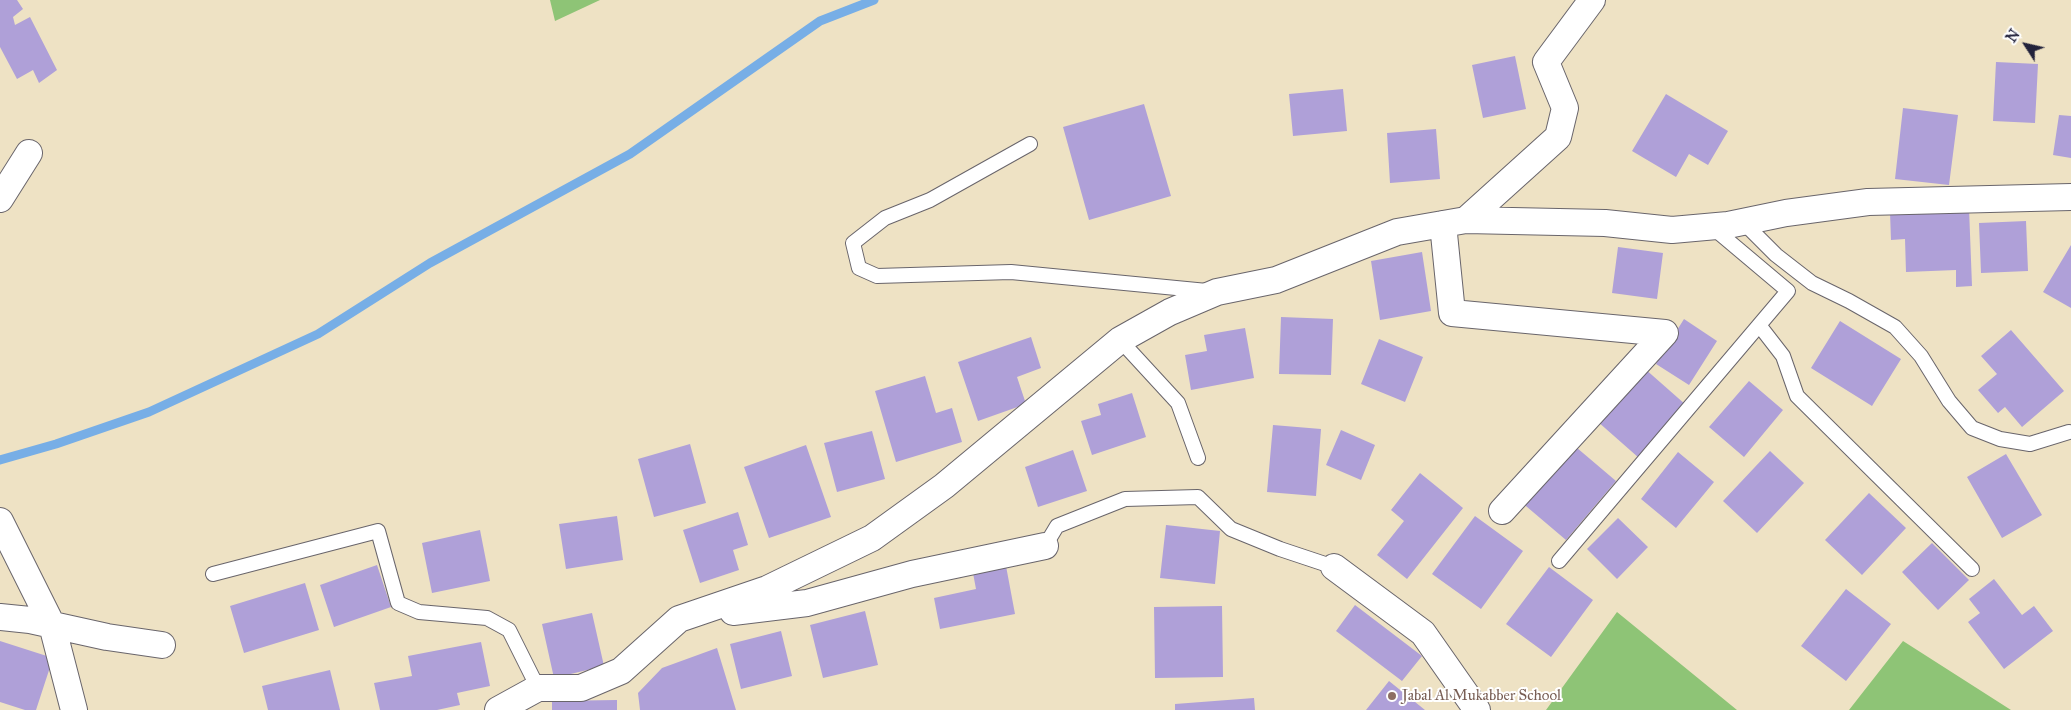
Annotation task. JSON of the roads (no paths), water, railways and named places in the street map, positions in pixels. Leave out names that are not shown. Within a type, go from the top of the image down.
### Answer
[{"type":"street","points":[[1502,511],[1665,333],[1452,313],[1454,222],[1558,137],[1564,108],[1546,62],[1592,0]]},
{"type":"street","points":[[0,199],[29,153]]},
{"type":"street","points":[[498,710],[538,688],[582,688],[621,671],[679,619],[767,589],[872,538],[944,486],[1120,340],[1170,312],[1218,292],[1276,280],[1397,232],[1454,222],[1605,223],[1672,230],[1711,227],[1786,213],[1868,202],[2071,197]]},
{"type":"street","points":[[0,521],[52,624],[74,710]]},
{"type":"street","points":[[679,619],[807,603],[912,574],[1045,546]]},
{"type":"street","points":[[1334,567],[1423,633],[1477,710]]},
{"type":"street","points":[[0,617],[52,624],[107,637],[162,645]]},
{"type":"lane","points":[[1030,144],[930,200],[885,218],[853,243],[859,268],[877,276],[1011,272],[1218,292]]},
{"type":"lane","points":[[1743,222],[1776,255],[1812,283],[1895,327],[1920,356],[1950,401],[1972,428],[2000,439],[2030,444],[2069,432]]},
{"type":"lane","points":[[1559,560],[1788,291],[1711,227]]},
{"type":"lane","points":[[1759,325],[1783,356],[1797,396],[1972,569]]},
{"type":"lane","points":[[1120,340],[1178,403],[1198,458]]},
{"type":"lane","points":[[1045,546],[1056,526],[1125,499],[1198,497],[1231,529],[1280,549],[1334,567]]},
{"type":"lane","points":[[213,574],[378,531],[398,603],[419,612],[487,618],[509,630],[538,688]]},
{"type":"waterway","points":[[0,460],[56,444],[149,412],[318,334],[430,263],[630,154],[820,21],[874,0]]},
{"type":"place","name":"Jabal Al Mukabber School","points":[[1392,696]]}]
